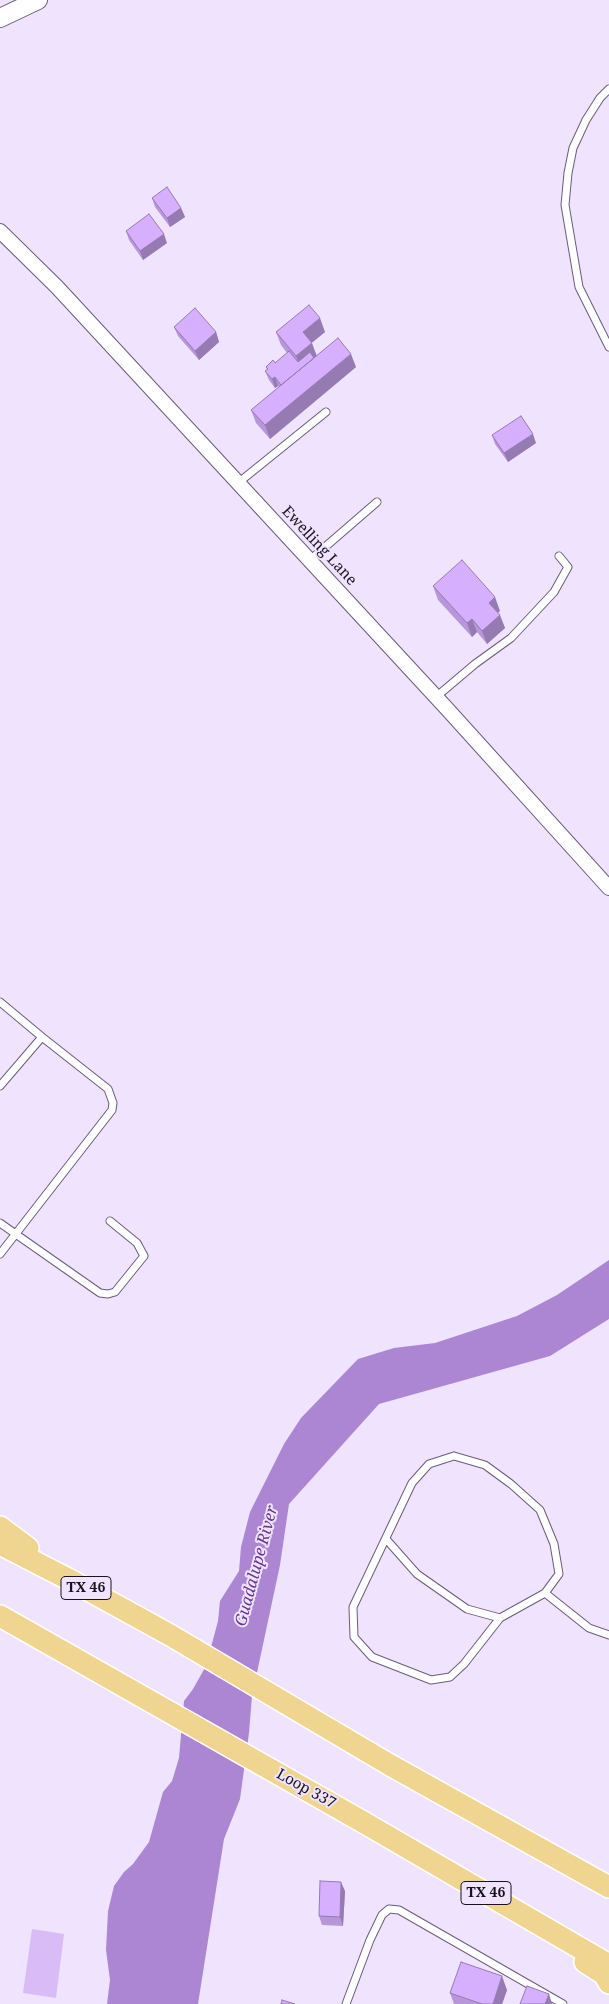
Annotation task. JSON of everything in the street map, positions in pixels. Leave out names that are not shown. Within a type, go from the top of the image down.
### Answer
[{"type":"main road","points":[[0,1526],[70,1580]]},
{"type":"main road","name":"TX 46","points":[[0,1544],[170,1635],[390,1765],[609,1887]]},
{"type":"main road","name":"Loop 337","points":[[0,1616],[363,1822],[609,1965]]},
{"type":"main road","points":[[480,1890],[488,1907],[597,1968],[604,1974],[609,1983]]},
{"type":"street","points":[[0,18],[38,0]]},
{"type":"street","name":"Ewelling Lane","points":[[0,231],[57,287],[436,697],[609,888]]},
{"type":"lane","points":[[609,89],[600,98],[586,120],[574,148],[568,173],[565,205],[579,287],[609,347]]},
{"type":"lane","points":[[238,483],[326,412]]},
{"type":"lane","points":[[310,560],[377,502]]},
{"type":"lane","points":[[436,697],[511,638],[554,592],[568,567],[559,556]]},
{"type":"lane","points":[[0,1002],[108,1088],[113,1104],[112,1110],[0,1254]]},
{"type":"lane","points":[[0,1086],[42,1037]]},
{"type":"lane","points":[[0,1223],[100,1293],[108,1294],[115,1292],[144,1256],[137,1244],[110,1221]]},
{"type":"lane","points":[[454,1456],[485,1465],[511,1484],[540,1510],[554,1544],[559,1574],[545,1593],[500,1618],[464,1664],[450,1677],[431,1680],[372,1657],[354,1637],[353,1607],[386,1539],[412,1483],[429,1464],[454,1456]]},
{"type":"lane","points":[[386,1539],[417,1574],[467,1609],[500,1618]]},
{"type":"lane","points":[[545,1593],[589,1628],[609,1634]]},
{"type":"lane","points":[[346,2004],[373,1933],[382,1915],[390,1909],[399,1910],[563,2004]]},
{"type":"shaded area","points":[[32,1929],[64,1934],[56,1998],[23,1993]]},
{"type":"water","name":"Guadalupe River","points":[[609,1260],[609,1319],[550,1356],[379,1404],[289,1504],[280,1565],[252,1696],[240,1799],[224,1839],[198,2004],[107,2004],[110,1980],[106,1950],[108,1911],[114,1886],[149,1842],[163,1792],[172,1781],[179,1758],[184,1701],[206,1666],[218,1621],[220,1601],[239,1571],[241,1547],[250,1512],[284,1444],[301,1418],[358,1359],[394,1348],[435,1343],[517,1316],[557,1295]]},
{"type":"building","points":[[167,187],[181,208],[167,218],[152,198]]},
{"type":"building","points":[[149,214],[164,234],[140,251],[126,231]]},
{"type":"building","points":[[309,305],[320,318],[303,332],[312,343],[296,356],[276,332]]},
{"type":"building","points":[[195,308],[216,332],[195,351],[174,327]]},
{"type":"building","points":[[338,338],[351,354],[265,425],[251,410]]},
{"type":"building","points":[[289,351],[298,362],[310,352],[314,358],[281,385],[275,377],[272,379],[265,371],[268,369],[266,367],[273,360],[275,363]]},
{"type":"building","points":[[521,416],[533,434],[504,453],[492,435]]},
{"type":"building","points":[[462,560],[495,597],[489,603],[500,615],[482,631],[472,619],[467,623],[433,586]]},
{"type":"building","points":[[320,1881],[341,1882],[340,1917],[319,1916]]},
{"type":"building","points":[[461,1962],[502,1976],[493,2004],[482,2004],[450,1993]]},
{"type":"building","points":[[527,1986],[549,1994],[545,2004],[520,2004]]},
{"type":"building","points":[[282,2000],[295,2004],[281,2004]]}]
